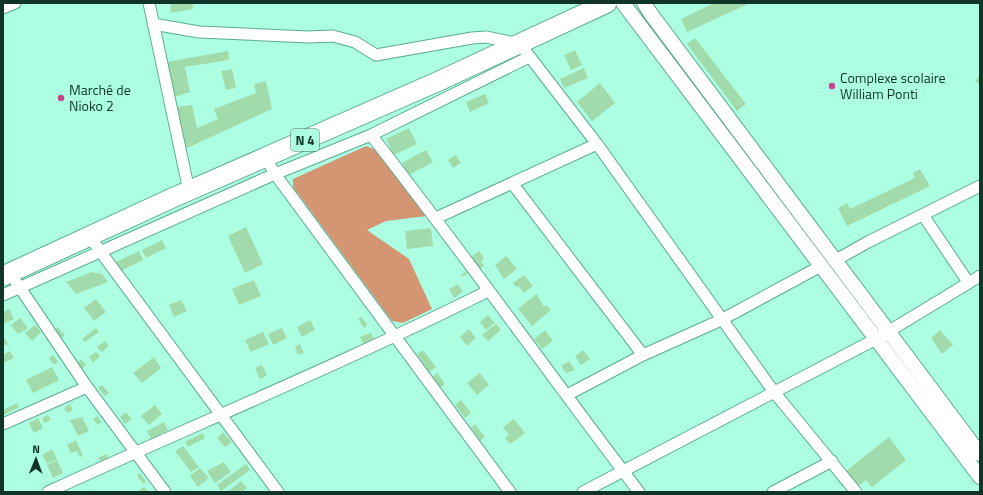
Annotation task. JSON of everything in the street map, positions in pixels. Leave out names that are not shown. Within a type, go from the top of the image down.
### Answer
[{"type":"highway","name":"N 4","points":[[11,279],[88,236],[265,158],[524,50],[607,3]]},
{"type":"street","points":[[3,8],[15,3]]},
{"type":"street","points":[[149,3],[189,191]]},
{"type":"street","points":[[623,3],[821,266],[882,335],[980,454]]},
{"type":"street","points":[[644,3],[655,21],[836,260],[882,335],[980,477]]},
{"type":"street","points":[[153,24],[175,29],[205,32],[308,38],[334,36],[355,42],[376,55],[472,38],[486,37],[524,50],[597,144],[721,320],[774,392],[856,492]]},
{"type":"street","points":[[3,295],[11,279],[100,252],[275,174],[371,135],[524,50]]},
{"type":"street","points":[[371,135],[436,218],[488,292],[639,492]]},
{"type":"street","points":[[436,218],[597,144]]},
{"type":"street","points":[[265,158],[275,174],[395,338],[510,492]]},
{"type":"street","points":[[512,183],[643,355]]},
{"type":"street","points":[[836,260],[868,242],[980,186]]},
{"type":"street","points":[[583,492],[882,335],[977,279],[923,215]]},
{"type":"street","points":[[88,236],[278,492]]},
{"type":"street","points":[[567,395],[643,355],[721,320],[821,266]]},
{"type":"street","points":[[11,279],[87,387],[165,492]]},
{"type":"street","points":[[51,491],[220,414],[395,338],[488,292]]},
{"type":"street","points":[[3,424],[87,387]]},
{"type":"street","points":[[773,492],[832,461]]},
{"type":"shaded area","points":[[366,146],[374,149],[426,216],[386,221],[367,230],[409,259],[432,309],[403,323],[392,321],[293,187],[293,179]]},
{"type":"building","points":[[170,3],[192,3],[193,9],[171,13]]},
{"type":"building","points":[[714,3],[750,3],[687,32],[681,19]]},
{"type":"building","points":[[695,38],[746,104],[737,111],[687,44]]},
{"type":"building","points":[[575,50],[582,65],[571,70],[564,55]]},
{"type":"building","points":[[228,51],[229,60],[185,67],[190,92],[174,97],[167,62]]},
{"type":"building","points":[[584,68],[588,78],[564,88],[560,79]]},
{"type":"building","points":[[232,69],[236,88],[226,90],[221,71]]},
{"type":"building","points":[[980,76],[980,85],[975,81]]},
{"type":"building","points":[[266,81],[272,109],[185,149],[176,107],[192,105],[197,128],[218,119],[214,109],[256,93],[254,84]]},
{"type":"building","points":[[600,83],[615,103],[592,121],[577,102]]},
{"type":"building","points":[[485,94],[489,103],[470,112],[466,102]]},
{"type":"building","points":[[409,128],[417,144],[394,155],[386,139]]},
{"type":"building","points":[[426,150],[433,162],[409,175],[402,163]]},
{"type":"building","points":[[456,155],[461,163],[453,168],[448,160]]},
{"type":"building","points":[[920,169],[930,186],[847,226],[838,208],[847,203],[850,209],[915,178],[913,173]]},
{"type":"building","points":[[246,227],[263,264],[245,273],[228,236]]},
{"type":"building","points":[[431,228],[433,246],[407,249],[405,231]]},
{"type":"building","points":[[162,240],[166,248],[146,258],[142,250]]},
{"type":"building","points":[[139,251],[143,260],[119,272],[114,263]]},
{"type":"building","points":[[479,251],[484,258],[481,261],[484,266],[479,269],[471,257]]},
{"type":"building","points":[[506,256],[517,269],[504,279],[495,265]]},
{"type":"building","points":[[467,271],[468,273],[462,277],[461,275]]},
{"type":"building","points":[[92,272],[102,274],[108,282],[76,294],[66,282]]},
{"type":"building","points":[[524,275],[533,286],[524,293],[513,283]]},
{"type":"building","points":[[254,280],[261,296],[239,305],[232,289]]},
{"type":"building","points":[[458,284],[463,292],[454,298],[449,289]]},
{"type":"building","points":[[537,294],[544,307],[546,305],[551,310],[532,326],[518,309]]},
{"type":"building","points":[[96,299],[106,312],[94,321],[84,308]]},
{"type":"building","points":[[181,300],[187,311],[174,317],[169,305]]},
{"type":"building","points":[[9,309],[14,319],[3,324],[3,312]]},
{"type":"building","points":[[488,315],[495,323],[486,330],[480,322]]},
{"type":"building","points":[[362,317],[367,325],[364,328],[358,319]]},
{"type":"building","points":[[20,318],[28,328],[18,334],[11,325]]},
{"type":"building","points":[[310,320],[315,330],[302,337],[297,327]]},
{"type":"building","points":[[496,324],[501,330],[488,341],[482,335]]},
{"type":"building","points":[[35,325],[41,332],[32,341],[25,333]]},
{"type":"building","points":[[57,327],[65,335],[61,339],[54,330]]},
{"type":"building","points":[[96,328],[99,332],[85,342],[82,339]]},
{"type":"building","points":[[282,328],[287,338],[273,345],[268,334]]},
{"type":"building","points":[[469,329],[476,338],[467,346],[460,337]]},
{"type":"building","points":[[545,330],[553,341],[542,349],[534,339]]},
{"type":"building","points":[[940,330],[953,345],[942,354],[931,338]]},
{"type":"building","points":[[263,332],[269,344],[251,352],[245,340]]},
{"type":"building","points":[[371,333],[374,340],[363,344],[360,337]]},
{"type":"building","points":[[3,335],[8,344],[3,346]]},
{"type":"building","points":[[105,341],[109,346],[102,352],[97,347]]},
{"type":"building","points":[[300,344],[304,353],[298,355],[295,346]]},
{"type":"building","points":[[423,350],[436,367],[429,372],[417,354]]},
{"type":"building","points":[[583,350],[590,359],[581,365],[575,356]]},
{"type":"building","points":[[10,351],[14,358],[3,363],[3,355]]},
{"type":"building","points":[[96,352],[100,357],[93,362],[89,357]]},
{"type":"building","points":[[53,355],[58,362],[54,365],[49,358]]},
{"type":"building","points":[[154,357],[161,368],[142,383],[133,373]]},
{"type":"building","points":[[81,359],[86,365],[82,369],[77,363]]},
{"type":"building","points":[[569,361],[575,370],[566,373],[561,366]]},
{"type":"building","points":[[262,365],[267,375],[260,379],[255,368]]},
{"type":"building","points":[[52,367],[59,380],[33,393],[26,380]]},
{"type":"building","points":[[437,373],[445,384],[440,388],[432,377]]},
{"type":"building","points":[[480,373],[489,385],[477,395],[467,383]]},
{"type":"building","points":[[102,385],[109,393],[105,396],[98,388]]},
{"type":"building","points":[[461,400],[471,413],[465,418],[455,405]]},
{"type":"building","points":[[17,403],[19,407],[4,415],[3,410]]},
{"type":"building","points":[[70,404],[73,410],[67,413],[64,408]]},
{"type":"building","points":[[155,405],[162,414],[149,425],[141,416]]},
{"type":"building","points":[[126,412],[132,419],[125,424],[120,417]]},
{"type":"building","points":[[48,415],[51,420],[44,423],[42,418]]},
{"type":"building","points":[[97,416],[102,422],[98,425],[93,419]]},
{"type":"building","points":[[82,417],[89,431],[78,436],[70,420]]},
{"type":"building","points":[[38,418],[43,428],[34,433],[29,423]]},
{"type":"building","points":[[514,419],[525,433],[510,444],[505,438],[509,435],[503,427]]},
{"type":"building","points":[[164,422],[168,430],[151,439],[147,431]]},
{"type":"building","points":[[475,424],[485,437],[480,441],[471,427]]},
{"type":"building","points":[[223,432],[232,442],[225,447],[217,438]]},
{"type":"building","points":[[203,433],[205,438],[188,447],[185,442]]},
{"type":"building","points":[[889,437],[906,460],[872,487],[866,480],[858,486],[846,471]]},
{"type":"building","points":[[76,440],[83,456],[80,457],[77,451],[71,453],[67,445]]},
{"type":"building","points":[[183,446],[199,467],[191,472],[175,451]]},
{"type":"building","points":[[52,449],[57,459],[47,464],[42,455]]},
{"type":"building","points":[[106,454],[109,458],[101,462],[98,458]]},
{"type":"building","points":[[57,460],[63,473],[53,478],[47,465]]},
{"type":"building","points":[[224,462],[231,472],[215,483],[207,471]]},
{"type":"building","points":[[246,464],[250,470],[221,491],[217,485]]},
{"type":"building","points":[[200,468],[209,478],[198,487],[190,476]]},
{"type":"building","points":[[140,473],[146,482],[143,484],[137,475]]},
{"type":"building","points":[[241,481],[247,488],[241,492],[227,492]]},
{"type":"building","points":[[144,487],[148,492],[137,492]]},
{"type":"place","name":"Complexe scolaire William Ponti","points":[[832,86]]},
{"type":"place","name":"Marché de Nioko 2","points":[[61,98]]}]
